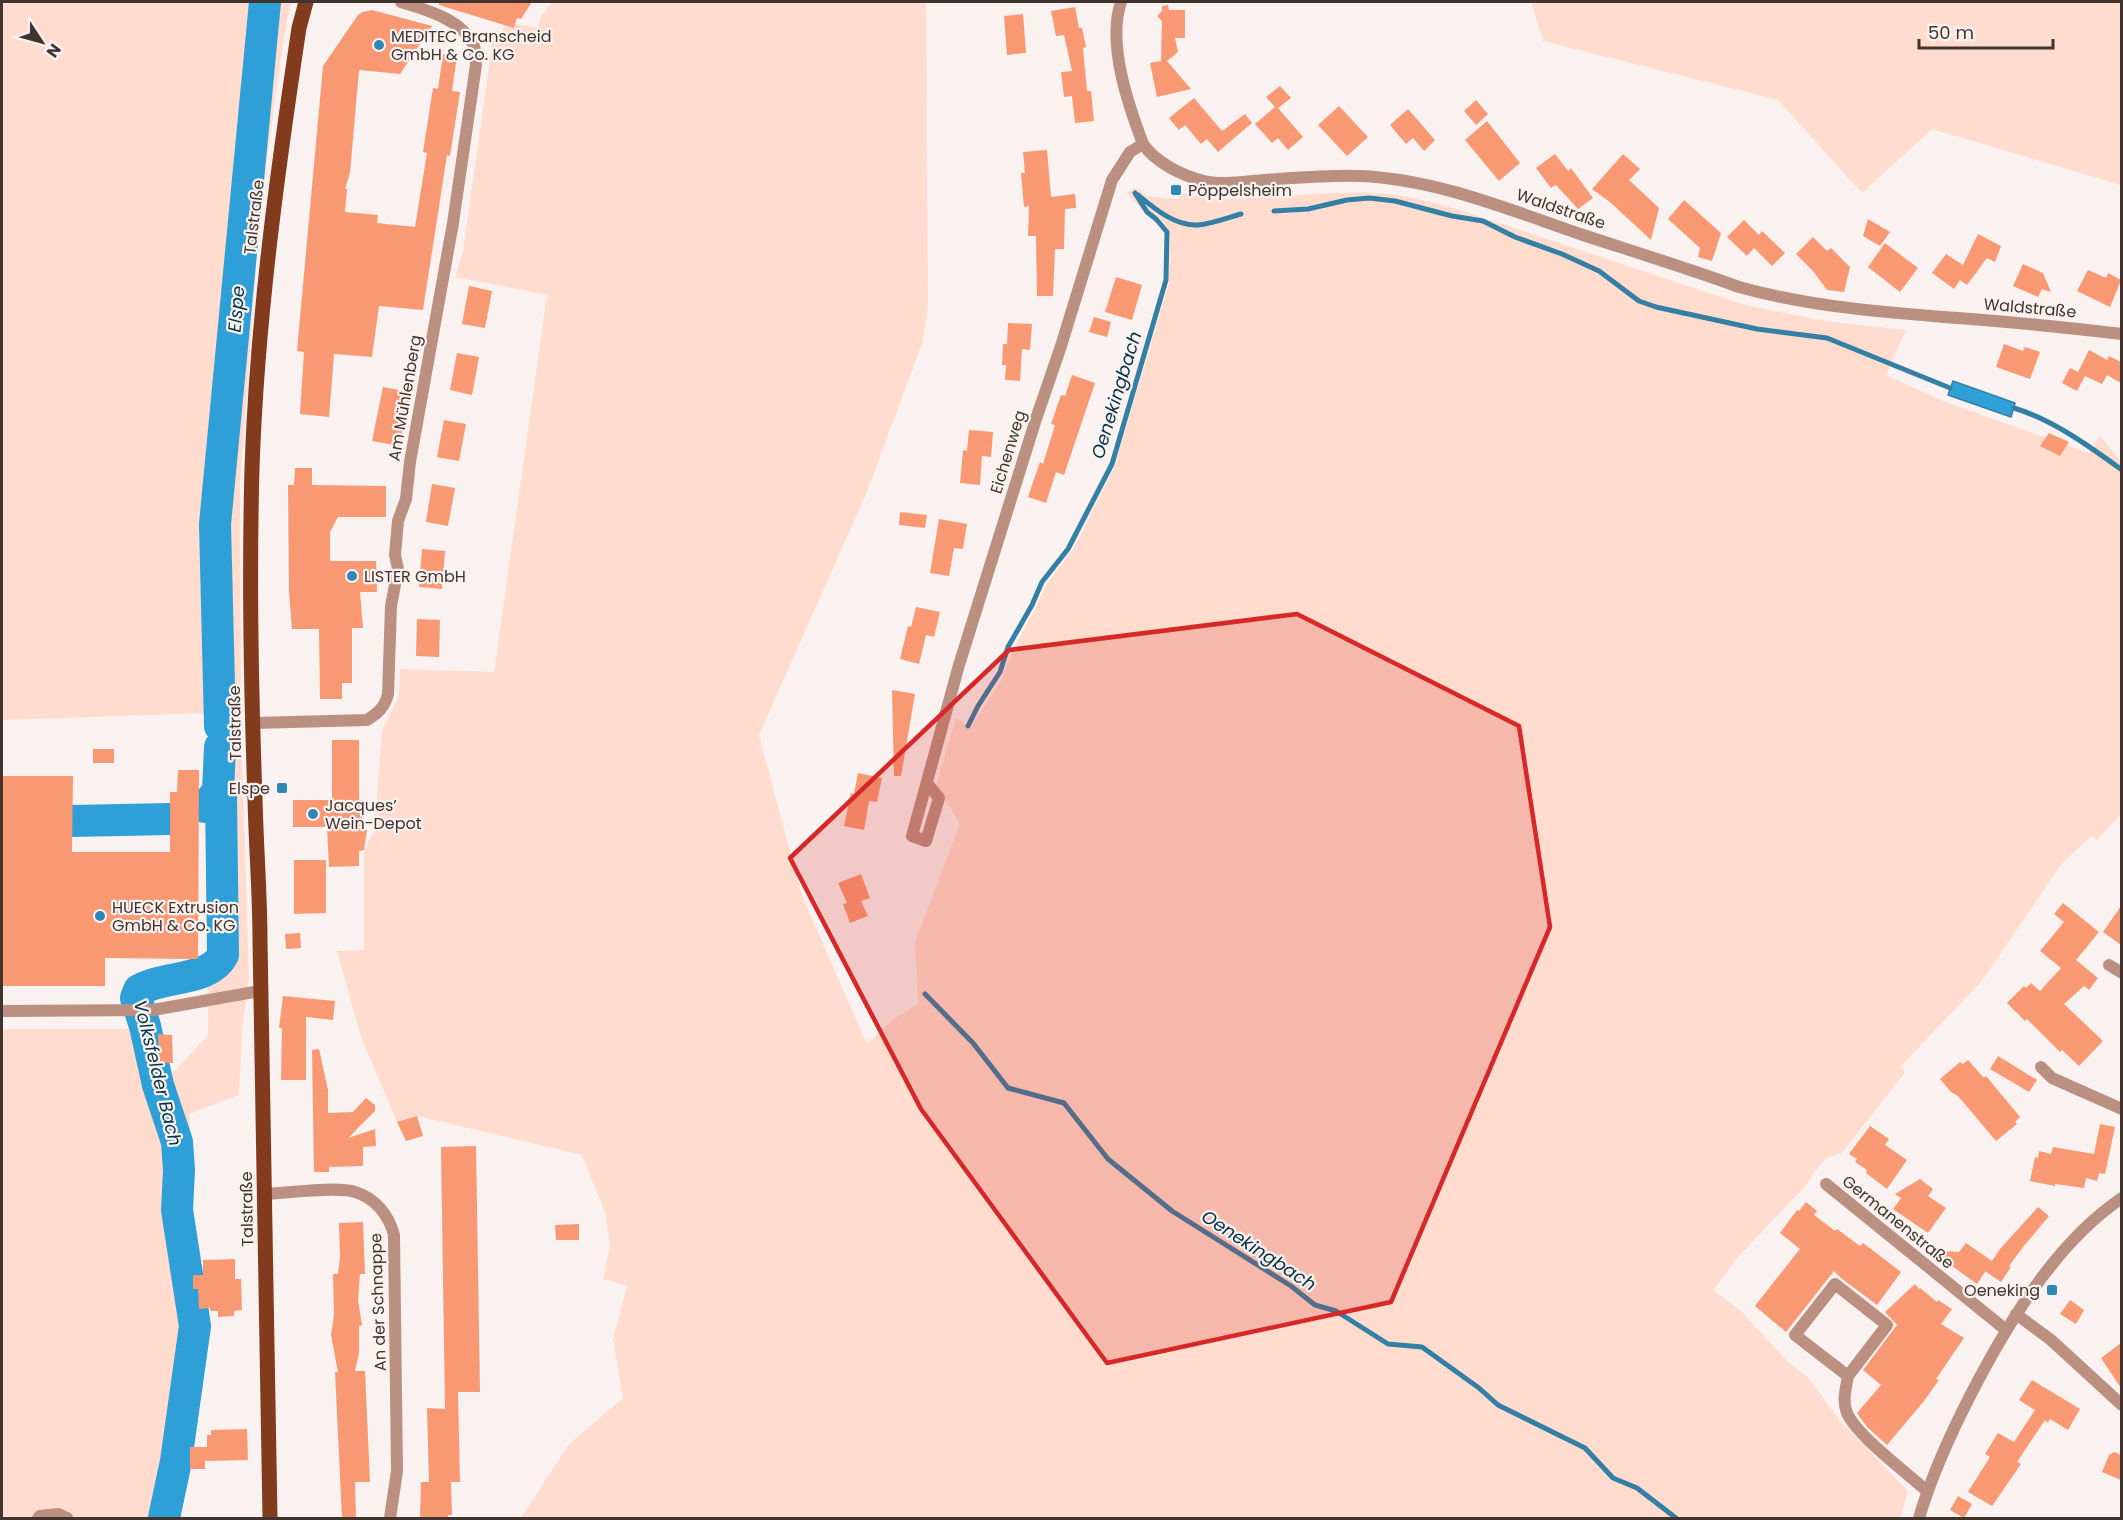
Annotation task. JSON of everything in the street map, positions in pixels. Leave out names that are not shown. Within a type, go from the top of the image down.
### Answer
[{"type":"main road","name":"Talstraße","points":[[270,1518],[251,536],[258,368],[271,218],[299,28],[306,2]]},
{"type":"street","name":"Am Mühlenberg","points":[[254,723],[368,720],[386,703],[388,694],[392,600],[398,569],[395,555],[398,521],[406,500],[409,470],[453,223],[476,65],[474,46],[462,32],[444,17],[401,2]]},
{"type":"street","points":[[1121,2],[1118,14],[1118,58],[1124,87],[1143,144]]},
{"type":"street","name":"Waldstraße","points":[[1143,144],[1149,153],[1172,168],[1206,182],[1232,183],[1343,176],[1380,177],[1419,182],[1526,214],[1773,297],[1858,310],[2046,325],[2121,334]]},
{"type":"street","name":"Eichenweg","points":[[927,783],[959,665],[1112,180],[1130,152],[1143,144]]},
{"type":"street","points":[[2109,965],[2121,974]]},
{"type":"street","points":[[2,1011],[153,1010],[260,991]]},
{"type":"street","points":[[2041,1067],[2052,1078],[2121,1109]]},
{"type":"street","name":"Germanenstraße","points":[[1826,1184],[2006,1330]]},
{"type":"street","name":"An der Schnappe","points":[[265,1194],[354,1191],[377,1205],[392,1224],[397,1463],[390,1518]]},
{"type":"street","points":[[1919,1518],[1927,1491],[1953,1428],[2016,1314],[2045,1274],[2086,1227],[2121,1198]]},
{"type":"street","points":[[1848,1376],[1795,1335],[1835,1284],[1887,1325],[1848,1376],[1844,1400],[1847,1413],[1856,1426],[1927,1491]]},
{"type":"street","points":[[2016,1314],[2051,1340],[2121,1405]]},
{"type":"street","points":[[38,1518],[58,1514],[67,1518]]},
{"type":"highlighted area","points":[[1297,614],[1519,726],[1550,927],[1391,1302],[1107,1363],[921,1109],[790,858],[1009,650]]},
{"type":"shaded area","points":[[2,2],[292,2],[277,82],[260,214],[240,483],[241,723],[249,978],[242,1030],[239,1095],[189,1114],[193,1163],[191,1195],[184,1216],[190,1327],[173,1446],[159,1518],[2,1518],[2,1029],[138,1029],[150,1076],[172,1074],[208,1035],[211,713],[2,720]]},
{"type":"shaded area","points":[[552,2],[926,2],[928,306],[923,341],[867,492],[759,735],[802,896],[867,1044],[894,1019],[918,1004],[915,942],[960,824],[936,785],[956,718],[971,727],[1003,677],[1012,652],[1045,587],[1075,546],[1114,468],[1169,283],[1170,235],[1149,211],[1145,213],[1127,193],[1133,189],[1140,189],[1146,196],[1177,199],[1184,193],[1214,199],[1232,199],[1369,193],[1398,195],[1429,202],[1469,213],[1745,305],[1825,321],[1906,330],[1886,375],[1943,401],[2089,453],[2100,435],[2121,462],[2121,814],[2097,840],[2092,836],[2062,863],[1981,982],[1901,1066],[1905,1072],[1843,1152],[1825,1159],[1808,1183],[1739,1256],[1713,1290],[1741,1311],[1790,1364],[1808,1377],[1840,1421],[1908,1491],[1900,1518],[521,1518],[569,1444],[623,1398],[613,1340],[627,1286],[603,1279],[610,1246],[605,1212],[582,1155],[417,1116],[397,1122],[361,1037],[337,951],[364,950],[364,850],[374,832],[382,731],[399,695],[400,669],[494,672],[547,295],[455,277],[463,251],[494,30],[502,32],[505,25],[514,28],[516,24],[538,28],[541,16]]},
{"type":"shaded area","points":[[1533,2],[2121,2],[2121,185],[1932,129],[1862,193],[1778,100],[1543,41]]},
{"type":"water","points":[[1953,381],[2015,403],[2011,417],[1948,395]]},
{"type":"building","points":[[439,2],[532,2],[521,19],[517,18],[514,28],[439,5]]},
{"type":"building","points":[[1168,5],[1169,10],[1185,10],[1185,38],[1175,38],[1178,52],[1167,61],[1191,89],[1157,97],[1150,63],[1161,61],[1162,21],[1157,16],[1162,11],[1162,6]]},
{"type":"building","points":[[1075,7],[1086,47],[1083,48],[1087,91],[1091,91],[1094,121],[1075,123],[1072,96],[1064,97],[1061,72],[1072,71],[1064,35],[1056,36],[1051,11]]},
{"type":"building","points":[[372,10],[432,26],[400,74],[359,70],[350,173],[345,189],[347,189],[345,212],[378,215],[377,223],[415,227],[427,153],[423,152],[433,88],[438,89],[443,54],[457,56],[452,91],[460,92],[450,156],[447,155],[423,310],[379,306],[372,357],[334,354],[329,417],[300,414],[304,352],[297,351],[323,66],[358,15]]},
{"type":"building","points":[[1023,14],[1026,53],[1007,55],[1004,16]]},
{"type":"building","points":[[1280,86],[1291,98],[1278,108],[1303,137],[1288,150],[1278,138],[1272,143],[1255,124],[1275,107],[1266,97]]},
{"type":"building","points":[[1194,98],[1222,131],[1245,114],[1252,123],[1218,152],[1207,139],[1201,144],[1185,125],[1179,130],[1169,118]]},
{"type":"building","points":[[1476,100],[1488,114],[1476,125],[1464,111]]},
{"type":"building","points":[[1339,106],[1368,137],[1347,156],[1318,125]]},
{"type":"building","points":[[1408,109],[1435,140],[1424,151],[1413,138],[1406,144],[1390,125]]},
{"type":"building","points":[[1487,121],[1520,163],[1499,181],[1465,140]]},
{"type":"building","points":[[1047,150],[1051,197],[1075,194],[1076,208],[1065,209],[1064,249],[1055,249],[1053,296],[1037,296],[1036,236],[1028,236],[1029,206],[1024,207],[1021,173],[1025,173],[1023,152]]},
{"type":"building","points":[[1555,154],[1568,171],[1571,168],[1593,198],[1578,209],[1556,185],[1551,188],[1536,168]]},
{"type":"building","points":[[1623,154],[1640,169],[1629,180],[1659,208],[1651,240],[1610,202],[1592,189]]},
{"type":"building","points":[[1684,200],[1721,233],[1712,261],[1698,257],[1700,248],[1668,219]]},
{"type":"building","points":[[1868,219],[1890,232],[1880,246],[1863,236]]},
{"type":"building","points":[[1744,220],[1759,235],[1762,231],[1785,253],[1772,266],[1754,248],[1747,256],[1727,237]]},
{"type":"building","points":[[1978,234],[2001,246],[1995,262],[1987,258],[1967,285],[1960,280],[1954,289],[1932,273],[1946,254],[1963,265]]},
{"type":"building","points":[[1813,237],[1827,251],[1831,248],[1850,267],[1844,292],[1827,290],[1796,254]]},
{"type":"building","points":[[1885,243],[1918,268],[1900,292],[1868,267]]},
{"type":"building","points":[[2023,264],[2043,273],[2051,292],[2042,289],[2038,297],[2013,286]]},
{"type":"building","points":[[2088,270],[2106,278],[2108,273],[2121,280],[2110,307],[2077,291]]},
{"type":"building","points":[[1116,277],[1142,285],[1132,320],[1105,312]]},
{"type":"building","points":[[469,286],[492,291],[485,328],[462,324]]},
{"type":"building","points":[[1094,317],[1111,322],[1107,337],[1089,332]]},
{"type":"building","points":[[1008,323],[1032,324],[1030,350],[1022,349],[1020,381],[1005,380],[1006,365],[1002,365],[1003,344],[1007,344]]},
{"type":"building","points":[[2004,344],[2023,351],[2025,347],[2040,352],[2030,379],[1996,367]]},
{"type":"building","points":[[2089,350],[2107,360],[2109,356],[2121,362],[2121,383],[2107,375],[2102,384],[2085,376],[2077,391],[2062,383],[2070,368],[2078,372]]},
{"type":"building","points":[[457,353],[479,357],[472,395],[450,390]]},
{"type":"building","points":[[1072,375],[1095,383],[1064,475],[1056,472],[1046,503],[1028,497],[1040,462],[1043,464],[1055,425],[1051,424],[1061,395],[1065,396]]},
{"type":"building","points":[[383,387],[410,392],[400,446],[372,441]]},
{"type":"building","points":[[444,420],[466,424],[459,461],[437,457]]},
{"type":"building","points":[[969,430],[993,432],[991,457],[982,456],[980,485],[960,483],[963,450],[967,451]]},
{"type":"building","points":[[2049,433],[2069,442],[2060,456],[2040,446]]},
{"type":"building","points":[[295,468],[312,468],[312,485],[386,486],[386,517],[338,517],[330,532],[330,561],[376,561],[377,592],[360,592],[363,628],[352,628],[352,683],[342,683],[342,699],[320,699],[319,629],[292,629],[289,592],[288,485],[294,485]]},
{"type":"building","points":[[432,484],[455,488],[448,526],[426,522]]},
{"type":"building","points":[[900,512],[927,515],[925,528],[899,525]]},
{"type":"building","points":[[939,519],[967,524],[963,549],[954,548],[949,576],[930,573]]},
{"type":"building","points":[[422,549],[445,551],[442,589],[419,587]]},
{"type":"building","points":[[916,607],[940,612],[934,637],[926,635],[919,664],[900,659],[908,626],[911,627]]},
{"type":"building","points":[[417,619],[440,620],[439,657],[416,656]]},
{"type":"building","points":[[892,690],[915,694],[901,776],[894,776]]},
{"type":"building","points":[[332,740],[359,740],[359,797],[364,830],[367,830],[364,850],[359,851],[359,866],[329,867],[327,827],[293,827],[293,800],[332,800]]},
{"type":"building","points":[[93,749],[114,749],[114,763],[93,763]]},
{"type":"building","name":"HUECK Extrusion GmbH & Co. KG","points":[[178,770],[199,770],[198,959],[105,958],[105,986],[2,986],[2,776],[73,776],[72,852],[170,852],[170,792],[177,792]]},
{"type":"building","points":[[858,773],[882,778],[877,802],[869,801],[864,830],[844,826]]},
{"type":"building","points":[[294,860],[326,860],[326,913],[294,914]]},
{"type":"building","points":[[861,874],[870,898],[861,901],[868,916],[850,923],[843,904],[847,903],[838,883]]},
{"type":"building","points":[[2063,903],[2099,932],[2076,960],[2098,978],[2089,990],[2084,986],[2064,1004],[2103,1041],[2079,1066],[2062,1050],[2060,1052],[2027,1019],[2025,1021],[2007,1003],[2024,986],[2026,988],[2031,983],[2040,991],[2061,968],[2040,951],[2064,922],[2054,914]]},
{"type":"building","points":[[2121,906],[2121,945],[2103,932]]},
{"type":"building","points":[[300,933],[301,948],[286,949],[285,934]]},
{"type":"building","points":[[283,996],[335,1001],[333,1020],[306,1017],[306,1080],[281,1080],[282,1028],[279,1028]]},
{"type":"building","points":[[158,1034],[172,1035],[173,1063],[159,1063]]},
{"type":"building","points":[[319,1049],[328,1090],[328,1113],[353,1112],[366,1098],[375,1105],[375,1111],[348,1138],[375,1129],[376,1146],[363,1147],[363,1166],[329,1167],[329,1172],[314,1172],[312,1050]]},
{"type":"building","points":[[1998,1056],[2037,1080],[2029,1092],[1990,1069]]},
{"type":"building","points":[[1968,1060],[1984,1078],[1986,1076],[2020,1117],[2015,1122],[2017,1124],[1996,1141],[1958,1096],[1951,1092],[1940,1079],[1960,1062],[1963,1064]]},
{"type":"building","points":[[417,1116],[423,1136],[406,1141],[397,1122]]},
{"type":"building","points":[[2100,1124],[2115,1127],[2105,1174],[2099,1173],[2097,1181],[2086,1178],[2084,1188],[2030,1181],[2035,1157],[2038,1158],[2039,1151],[2051,1154],[2053,1147],[2094,1154]]},
{"type":"building","points":[[1870,1126],[1889,1139],[1885,1145],[1907,1160],[1887,1189],[1866,1173],[1867,1170],[1855,1162],[1857,1159],[1849,1154]]},
{"type":"building","points":[[476,1146],[480,1392],[458,1392],[460,1482],[451,1482],[452,1515],[448,1515],[448,1518],[420,1518],[421,1482],[429,1482],[427,1408],[445,1409],[441,1147]]},
{"type":"building","points":[[1920,1179],[1933,1189],[1928,1196],[1946,1208],[1928,1233],[1893,1209],[1901,1198],[1895,1194]]},
{"type":"building","points":[[1806,1202],[1817,1211],[1814,1215],[1835,1231],[1837,1229],[1860,1246],[1863,1243],[1901,1272],[1877,1305],[1834,1271],[1786,1332],[1755,1306],[1800,1249],[1780,1233]]},
{"type":"building","points":[[2038,1207],[2049,1216],[2009,1266],[2011,1267],[2001,1282],[1985,1271],[2000,1249]]},
{"type":"building","points":[[363,1222],[365,1274],[360,1274],[358,1300],[362,1325],[359,1326],[359,1353],[355,1371],[365,1371],[370,1482],[355,1482],[356,1518],[342,1518],[335,1372],[338,1372],[331,1335],[334,1315],[333,1274],[338,1274],[340,1257],[339,1223]]},
{"type":"building","points":[[579,1224],[579,1240],[556,1240],[555,1225]]},
{"type":"building","points":[[1966,1243],[1992,1261],[1977,1284],[1930,1250],[1959,1252]]},
{"type":"building","points":[[235,1259],[235,1279],[241,1279],[242,1310],[234,1311],[234,1316],[218,1317],[218,1311],[210,1311],[210,1308],[199,1309],[198,1289],[193,1289],[193,1275],[203,1275],[203,1260]]},
{"type":"building","points":[[1915,1284],[1937,1302],[1938,1300],[1952,1309],[1941,1324],[1964,1338],[1924,1401],[1887,1445],[1867,1427],[1857,1413],[1881,1385],[1863,1370],[1897,1325],[1885,1312]]},
{"type":"building","points":[[2070,1300],[2084,1310],[2076,1324],[2060,1314]]},
{"type":"building","points":[[2121,1343],[2121,1388],[2101,1358]]},
{"type":"building","points":[[2032,1380],[2080,1409],[2068,1430],[2050,1419],[2048,1423],[2045,1420],[2017,1462],[2021,1464],[1992,1506],[1968,1492],[1990,1457],[1985,1454],[1998,1433],[2014,1442],[2035,1410],[2019,1400]]},
{"type":"building","points":[[247,1429],[248,1460],[205,1461],[205,1469],[190,1469],[190,1447],[207,1447],[207,1435],[211,1435],[211,1430]]},
{"type":"building","points":[[2114,1452],[2121,1455],[2121,1480],[2102,1472],[2109,1455]]},
{"type":"building","points":[[1958,1496],[1972,1504],[1964,1518],[1950,1510]]},
{"type":"waterway","name":"Elspe","points":[[220,726],[215,524],[265,2]]},
{"type":"waterway","name":"Oenekingbach","points":[[968,726],[1000,672],[1008,647],[1042,582],[1068,549],[1112,464],[1166,280],[1167,232],[1147,212],[1135,193]]},
{"type":"waterway","points":[[1138,195],[1166,216],[1190,225],[1209,223],[1241,214]]},
{"type":"waterway","points":[[1274,211],[1308,209],[1347,200],[1369,198],[1395,201],[1452,216],[1483,221],[1515,237],[1562,254],[1599,271],[1639,301],[1656,307],[1757,329],[1827,338],[1950,388]]},
{"type":"waterway","points":[[2014,408],[2057,427],[2122,470]]},
{"type":"waterway","name":"Elspe","points":[[205,807],[218,791],[220,747]]},
{"type":"waterway","name":"Volksfelder Bach","points":[[164,1518],[176,1461],[195,1326],[177,1210],[179,1170],[177,1142],[158,1085],[145,1026],[136,998],[139,990],[150,985],[208,970],[223,955],[221,796],[218,791]]},
{"type":"waterway","name":"Elspe","points":[[72,821],[170,819]]},
{"type":"waterway","name":"Oenekingbach","points":[[925,994],[973,1043],[1008,1088],[1064,1103],[1108,1159],[1172,1211],[1291,1286],[1315,1305],[1336,1311],[1388,1344],[1422,1347],[1479,1388],[1498,1405],[1585,1448],[1613,1478],[1637,1488],[1676,1518]]},
{"type":"place","name":"MEDITEC Branscheid GmbH & Co. KG","points":[[379,45]]},
{"type":"place","name":"Pöppelsheim","points":[[1176,190]]},
{"type":"place","name":"LISTER GmbH","points":[[352,576]]},
{"type":"place","name":"Elspe","points":[[282,788]]},
{"type":"place","name":"Jacques’ Wein-Depot","points":[[313,814]]},
{"type":"place","name":"HUECK Extrusion GmbH & Co. KG","points":[[100,916]]},
{"type":"place","name":"Oeneking","points":[[2052,1290]]}]
